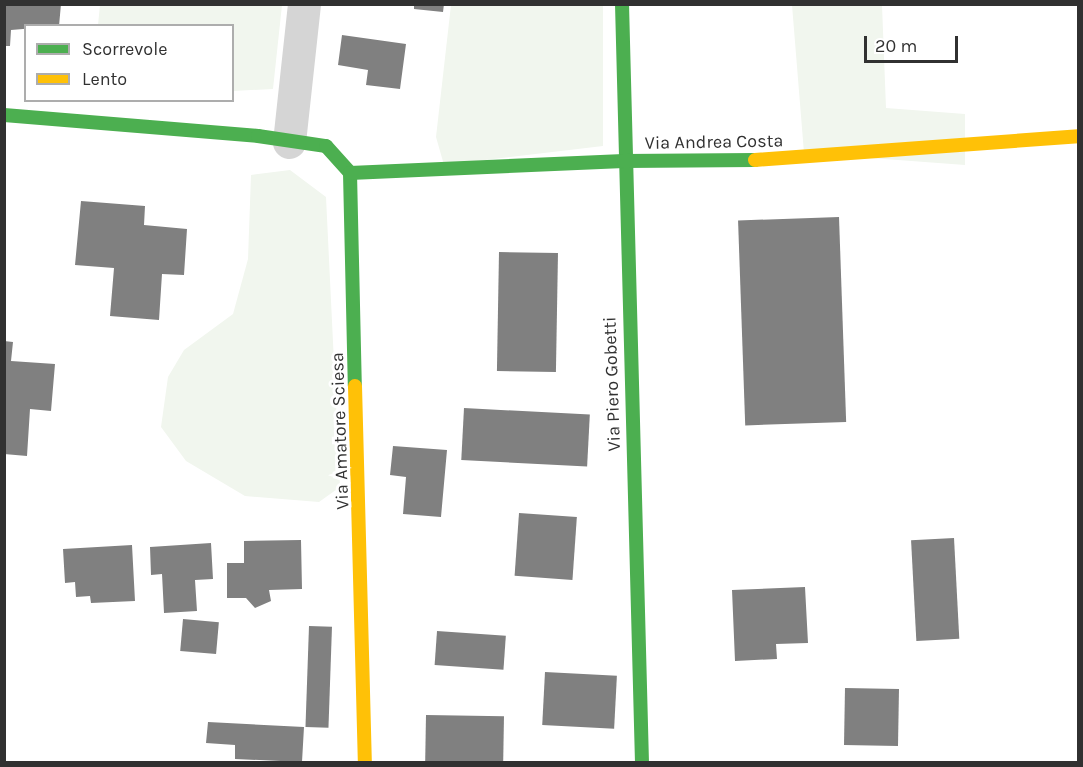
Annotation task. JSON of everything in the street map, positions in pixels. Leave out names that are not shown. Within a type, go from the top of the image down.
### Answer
[{"type":"street","points":[[289,142],[304,4]]},
{"type":"street","name":"Via Piero Gobetti","points":[[622,4],[624,161],[642,762]]},
{"type":"street","points":[[4,115],[326,146],[342,160],[350,173]]},
{"type":"street","name":"Via Andrea Costa","points":[[350,173],[624,161],[780,160],[1078,136]]},
{"type":"street","name":"Via Amatore Sciesa","points":[[350,173],[365,762]]},
{"type":"shaded area","points":[[100,5],[282,5],[273,89],[234,91],[234,24],[98,24]]},
{"type":"shaded area","points":[[451,5],[603,5],[603,146],[444,165],[436,137]]},
{"type":"shaded area","points":[[792,5],[882,5],[886,108],[965,114],[965,165],[804,153]]},
{"type":"shaded area","points":[[290,170],[326,197],[340,487],[319,502],[245,496],[186,461],[161,427],[168,377],[184,350],[233,314],[248,259],[251,175]]},
{"type":"building","points":[[4,4],[61,4],[59,24],[24,24],[24,29],[11,30],[10,46],[4,46]]},
{"type":"building","points":[[414,4],[444,4],[443,12],[414,9]]},
{"type":"building","points":[[342,35],[406,44],[400,89],[366,85],[368,70],[338,65]]},
{"type":"building","points":[[81,201],[145,206],[144,225],[187,229],[184,275],[162,274],[159,320],[110,316],[114,268],[75,265]]},
{"type":"building","points":[[839,217],[846,422],[745,425],[738,221]]},
{"type":"building","points":[[499,252],[558,253],[556,372],[497,371]]},
{"type":"building","points":[[4,341],[13,342],[11,361],[55,364],[51,411],[30,409],[27,456],[4,454]]},
{"type":"building","points":[[464,408],[590,415],[587,467],[461,460]]},
{"type":"building","points":[[393,446],[447,450],[441,517],[403,514],[406,477],[390,475]]},
{"type":"building","points":[[519,513],[577,517],[572,580],[515,576]]},
{"type":"building","points":[[954,538],[959,639],[916,641],[911,540]]},
{"type":"building","points":[[301,540],[302,589],[269,590],[271,601],[255,608],[246,598],[227,598],[227,563],[244,563],[244,541]]},
{"type":"building","points":[[211,543],[213,579],[195,580],[197,611],[164,613],[162,574],[151,575],[150,547]]},
{"type":"building","points":[[132,545],[135,601],[91,603],[90,596],[76,597],[75,582],[65,583],[63,549]]},
{"type":"building","points":[[805,587],[808,643],[776,644],[777,659],[735,661],[732,590]]},
{"type":"building","points":[[183,619],[219,622],[216,654],[180,651]]},
{"type":"building","points":[[309,626],[332,627],[328,728],[305,727]]},
{"type":"building","points":[[437,631],[506,636],[503,670],[435,665]]},
{"type":"building","points":[[545,672],[617,676],[614,729],[542,725]]},
{"type":"building","points":[[845,688],[899,689],[898,746],[844,745]]},
{"type":"building","points":[[426,715],[504,716],[503,762],[425,762]]},
{"type":"building","points":[[208,722],[304,727],[302,762],[235,759],[235,745],[206,743]]},
{"type":"traffic: fast","points":[[622,4],[642,762]]},
{"type":"traffic: fast","points":[[4,115],[258,136],[326,146],[350,173],[355,386]]},
{"type":"traffic: fast","points":[[350,173],[624,161],[755,160]]},
{"type":"traffic: slow","points":[[755,160],[1078,136]]},
{"type":"traffic: slow","points":[[355,386],[365,762]]}]
